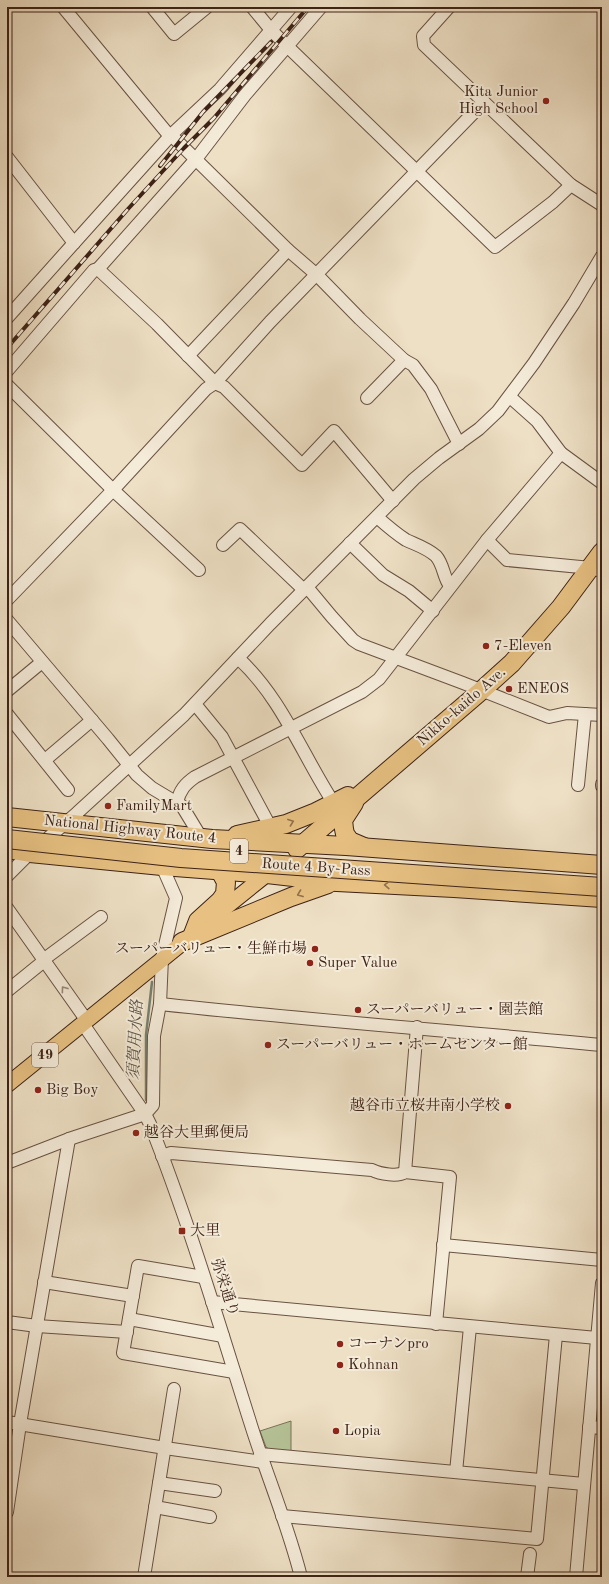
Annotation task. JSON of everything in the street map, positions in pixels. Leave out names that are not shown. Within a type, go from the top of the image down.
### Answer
[{"type":"highway","name":"Nikko-kaido Ave.","points":[[267,874],[512,663],[596,570],[602,552]]},
{"type":"highway","name":"4","points":[[207,839],[271,828],[301,818],[333,802],[362,791]]},
{"type":"highway","points":[[362,791],[343,820],[343,825],[345,834],[350,841],[364,847]]},
{"type":"highway","name":"National Highway Route 4","points":[[7,817],[207,839],[301,845],[364,847],[602,865]]},
{"type":"highway","name":"Route 4 By-Pass","points":[[7,828],[144,844],[602,876]]},
{"type":"highway","name":"Route 4 By-Pass","points":[[7,839],[98,850],[189,858],[602,887]]},
{"type":"highway","name":"National Highway Route 4","points":[[7,849],[30,853],[162,866],[267,874],[337,882]]},
{"type":"highway","points":[[188,938],[198,921],[220,901],[225,894],[226,882],[220,871]]},
{"type":"highway","points":[[188,938],[320,886],[337,882],[602,898]]},
{"type":"main road","name":"Nikko-kaido Ave.","points":[[7,1085],[267,874]]},
{"type":"street","points":[[63,7],[168,134],[171,135],[196,159],[288,250],[317,275],[360,319],[404,360],[413,365],[431,389],[459,444]]},
{"type":"street","points":[[152,7],[174,34],[207,7]]},
{"type":"street","points":[[252,7],[271,30],[287,46],[495,247],[553,202],[571,185]]},
{"type":"street","points":[[7,318],[171,135],[220,89],[291,7]]},
{"type":"street","points":[[7,371],[94,270],[98,269],[196,159],[245,95],[322,7]]},
{"type":"street","points":[[449,7],[423,36],[424,45],[571,185],[602,205]]},
{"type":"street","points":[[7,600],[113,490],[206,389],[215,383],[270,322],[484,102]]},
{"type":"street","points":[[7,157],[74,243]]},
{"type":"street","points":[[188,356],[288,250]]},
{"type":"street","points":[[7,876],[30,853],[65,824],[162,737],[350,543],[393,501],[439,458],[488,422],[510,397],[574,304],[598,274],[602,256]]},
{"type":"street","points":[[98,269],[157,324],[215,383],[224,387],[302,465],[334,431],[393,501]]},
{"type":"street","points":[[367,398],[404,360]]},
{"type":"street","points":[[9,390],[197,568]]},
{"type":"street","points":[[510,397],[538,421],[561,453],[602,483]]},
{"type":"street","points":[[177,802],[179,793],[188,782],[200,774],[290,730],[362,692],[379,679],[487,540],[561,453]]},
{"type":"street","points":[[377,517],[393,531],[407,540],[426,548],[435,556],[441,563],[445,580],[450,586]]},
{"type":"street","points":[[223,545],[240,529],[305,589],[353,640],[359,644],[548,717],[567,712],[602,715]]},
{"type":"street","points":[[487,540],[507,560],[596,570]]},
{"type":"street","points":[[350,543],[383,575],[409,591],[433,611]]},
{"type":"street","points":[[7,620],[141,780],[182,806],[207,839]]},
{"type":"street","points":[[238,658],[248,667],[270,695],[333,802]]},
{"type":"street","points":[[7,691],[42,662]]},
{"type":"street","points":[[195,704],[222,737],[271,828]]},
{"type":"street","points":[[7,714],[68,790]]},
{"type":"street","points":[[578,785],[585,714]]},
{"type":"street","points":[[45,760],[92,720]]},
{"type":"street","points":[[426,887],[429,852]]},
{"type":"street","points":[[538,894],[541,861]]},
{"type":"street","points":[[7,1163],[69,1139],[145,1114],[153,1105],[154,1036],[160,1004],[162,958],[176,898],[162,866]]},
{"type":"street","name":"弥栄通り","points":[[7,908],[44,960],[145,1114],[162,1156],[212,1302],[301,1577]]},
{"type":"street","points":[[7,991],[44,960],[101,917]]},
{"type":"street","points":[[160,1004],[263,1015],[417,1027],[602,1045]]},
{"type":"street","points":[[405,1172],[417,1027]]},
{"type":"street","points":[[7,1512],[20,1424],[69,1139]]},
{"type":"street","points":[[162,1156],[171,1153],[372,1170],[377,1173],[401,1175],[405,1172],[450,1177],[436,1324]]},
{"type":"street","points":[[443,1244],[602,1260]]},
{"type":"street","points":[[203,1276],[138,1266],[123,1353],[234,1372]]},
{"type":"street","points":[[44,1282],[133,1296]]},
{"type":"street","points":[[576,1577],[589,1427],[597,1397],[602,1283]]},
{"type":"street","points":[[212,1302],[600,1340]]},
{"type":"street","points":[[129,1319],[223,1336]]},
{"type":"street","points":[[7,1322],[37,1326],[127,1332]]},
{"type":"street","points":[[456,1472],[470,1327]]},
{"type":"street","points":[[282,1516],[537,1539],[556,1335]]},
{"type":"street","points":[[144,1577],[174,1389]]},
{"type":"street","points":[[7,1422],[165,1448],[262,1458],[456,1472],[584,1484]]},
{"type":"street","points":[[589,1427],[602,1428]]},
{"type":"street","points":[[159,1483],[215,1491]]},
{"type":"street","points":[[155,1507],[210,1518]]},
{"type":"street","points":[[527,1577],[530,1554]]},
{"type":"green space","points":[[291,1421],[291,1452],[272,1451],[266,1447],[260,1431]]},
{"type":"waterway","name":"須賀用水路","points":[[146,1100],[146,1035],[152,982]]},
{"type":"railway","points":[[7,348],[128,209],[214,118],[308,7]]},
{"type":"railway","points":[[160,166],[203,112],[271,42]]},
{"type":"place","name":"Kita Junior High School","points":[[546,101]]},
{"type":"place","name":"7-Eleven","points":[[486,646]]},
{"type":"place","name":"ENEOS","points":[[509,689]]},
{"type":"place","name":"FamilyMart","points":[[108,806]]},
{"type":"place","name":"スーパーバリュー・生鮮市場","points":[[315,949]]},
{"type":"place","name":"Super Value","points":[[310,963]]},
{"type":"place","name":"スーパーバリュー・園芸館","points":[[358,1010]]},
{"type":"place","name":"スーパーバリュー・ホームセンター館","points":[[268,1045]]},
{"type":"place","name":"Big Boy","points":[[38,1090]]},
{"type":"place","name":"越谷市立桜井南小学校","points":[[508,1106]]},
{"type":"place","name":"越谷大里郵便局","points":[[136,1133]]},
{"type":"place","name":"大里","points":[[182,1231]]},
{"type":"place","name":"コーナンpro","points":[[340,1344]]},
{"type":"place","name":"Kohnan","points":[[340,1365]]},
{"type":"place","name":"Lopia","points":[[336,1431]]}]
